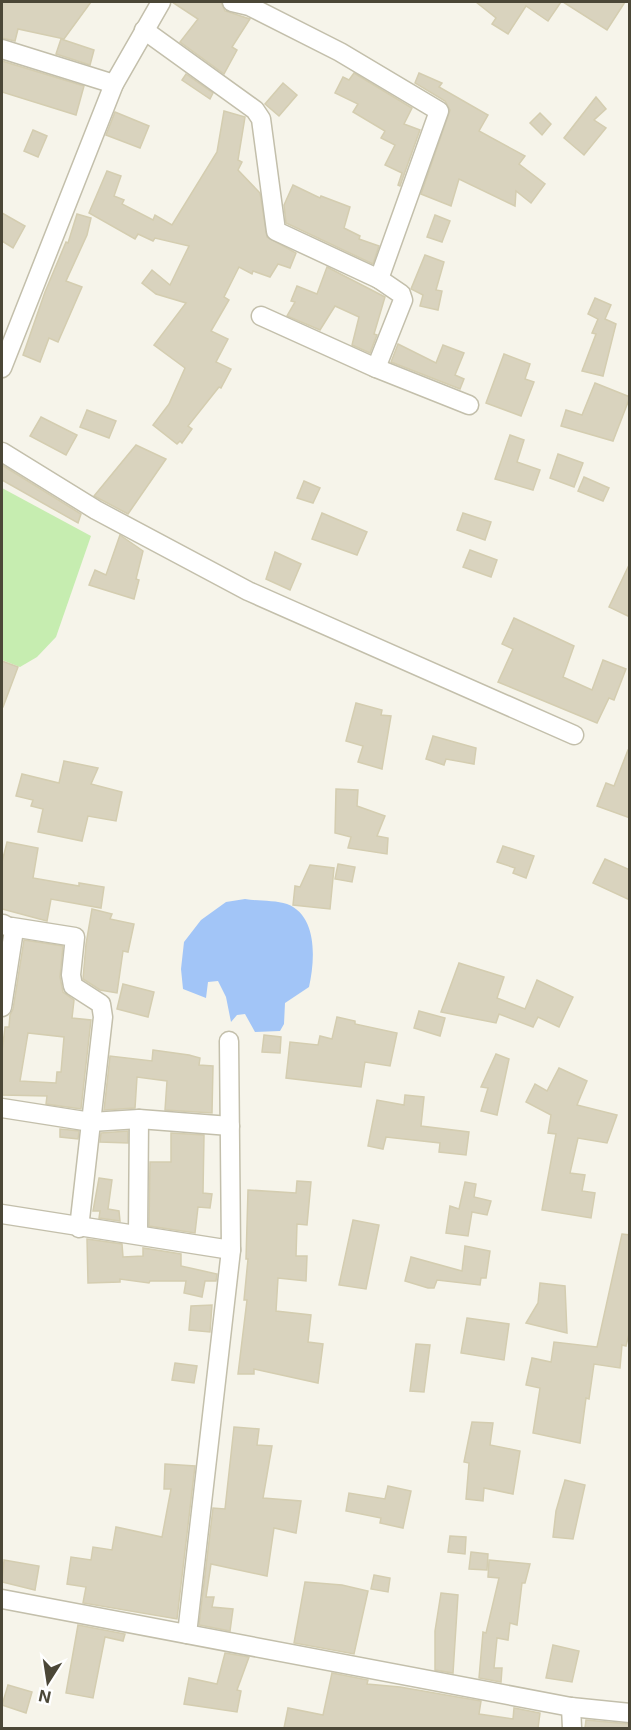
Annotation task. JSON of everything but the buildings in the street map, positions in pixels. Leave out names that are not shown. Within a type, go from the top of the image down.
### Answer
[{"type":"street","points":[[2,368],[114,84],[161,2]]},
{"type":"street","points":[[232,2],[249,6],[340,52],[439,111],[379,279]]},
{"type":"street","points":[[144,30],[255,110],[261,120],[276,231],[379,279],[401,294],[403,300],[376,368]]},
{"type":"street","points":[[2,49],[114,84]]},
{"type":"street","points":[[261,316],[376,368],[469,405]]},
{"type":"street","points":[[2,452],[96,510],[248,591],[574,735]]},
{"type":"street","points":[[2,1007],[14,935],[7,925]]},
{"type":"street","points":[[7,925],[76,939],[71,975],[73,987],[101,1004],[103,1017],[79,1228]]},
{"type":"street","points":[[186,1634],[231,1250],[229,1041]]},
{"type":"street","points":[[2,1108],[91,1122],[139,1119],[230,1126]]},
{"type":"street","points":[[138,1233],[139,1119]]},
{"type":"street","points":[[2,1214],[79,1228],[138,1233],[231,1250]]},
{"type":"street","points":[[2,1599],[571,1707],[630,1713]]},
{"type":"street","points":[[571,1707],[572,1728]]},
{"type":"green space","points":[[2,488],[91,536],[56,637],[37,657],[20,667],[2,660]]},
{"type":"water","points":[[245,899],[287,904],[297,910],[309,928],[313,952],[309,987],[285,1003],[284,1024],[280,1031],[255,1032],[245,1014],[237,1015],[231,1022],[226,997],[218,981],[208,982],[206,998],[183,989],[181,969],[184,942],[201,920],[226,902]]}]
